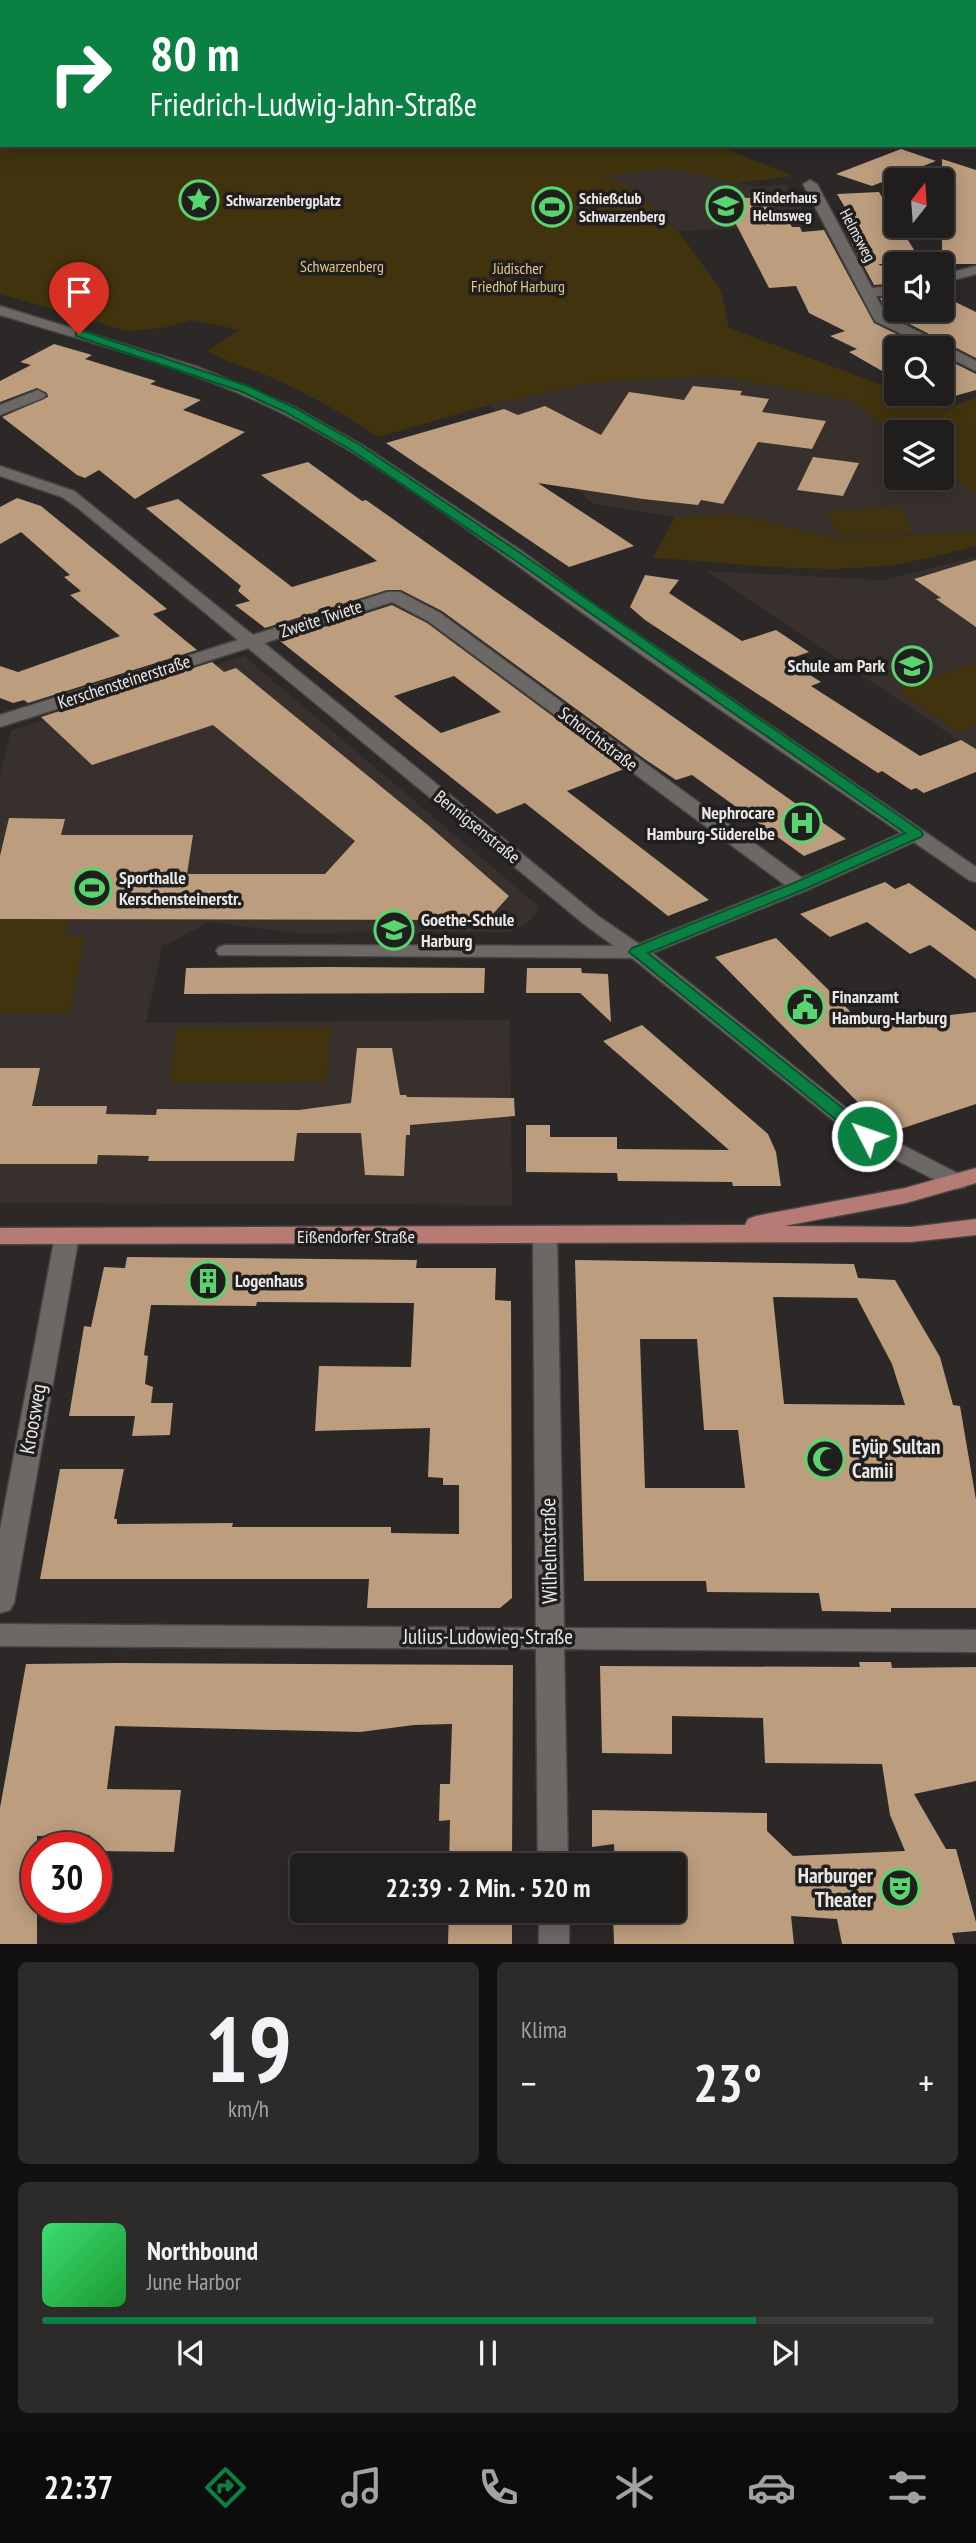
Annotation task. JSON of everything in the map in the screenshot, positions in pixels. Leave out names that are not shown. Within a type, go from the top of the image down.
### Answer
[{"type":"main road","name":"Eißendorfer Straße","points":[[712,1233],[970,1184]]},
{"type":"main road","name":"Eißendorfer Straße","points":[[0,1236],[545,1237],[712,1233],[901,1234],[976,1227]]},
{"type":"street","name":"Helmsweg","points":[[810,184],[880,318],[917,336]]},
{"type":"street","points":[[954,276],[976,270]]},
{"type":"street","points":[[868,292],[884,291]]},
{"type":"street","points":[[0,310],[193,370],[277,404],[330,432],[517,556],[976,876]]},
{"type":"street","name":"Helmsweg","points":[[954,350],[976,353]]},
{"type":"street","name":"Helmsweg","points":[[954,355],[976,367]]},
{"type":"street","points":[[0,410],[38,395]]},
{"type":"street","name":"Bennigsenstraße","points":[[5,477],[68,494],[85,505],[248,642],[591,920],[637,952],[867,1136],[970,1184]]},
{"type":"street","name":"Zweite Twiete","points":[[248,642],[394,596]]},
{"type":"street","name":"Schorchtstraße","points":[[394,596],[435,617],[800,886]]},
{"type":"street","name":"Kerschensteinerstraße","points":[[0,722],[248,642]]},
{"type":"street","points":[[226,951],[637,952],[800,886],[915,834]]},
{"type":"street","name":"Kroosweg","points":[[0,1602],[67,1236]]},
{"type":"street","name":"Wilhelmstraße","points":[[545,1237],[553,1853]]},
{"type":"street","name":"Julius-Ludowieg-Straße","points":[[0,1635],[976,1641]]},
{"type":"street","points":[[554,1923],[554,1944]]},
{"type":"shaded area","name":"Kinderhaus Helmsweg","points":[[671,168],[755,187],[787,184],[811,225],[678,231],[631,187],[601,176]]},
{"type":"shaded area","points":[[716,375],[851,401],[884,425],[884,490],[954,490],[954,478],[976,495],[976,531],[842,540],[733,514],[675,517],[593,504],[489,405],[588,383]]},
{"type":"shaded area","name":"Schule am Park","points":[[976,557],[976,752],[706,571],[883,580]]},
{"type":"shaded area","name":"Goethe-Schule Harburg","points":[[244,656],[538,906],[537,912],[528,923],[510,932],[295,933],[209,922],[162,947],[146,1023],[510,1020],[512,1205],[0,1203],[0,775],[11,731]]},
{"type":"green space","name":"Schwarzenberg","points":[[0,147],[721,147],[793,176],[737,183],[671,168],[603,176],[631,187],[678,231],[721,290],[729,328],[884,386],[884,406],[937,406],[945,409],[976,398],[976,495],[954,478],[954,420],[884,420],[884,425],[851,401],[716,375],[588,383],[489,405],[378,437],[311,396],[208,350],[240,330],[192,320],[163,328],[127,331],[0,294]]},
{"type":"green space","points":[[901,507],[913,533],[838,536],[827,511]]},
{"type":"green space","points":[[733,514],[842,540],[976,531],[976,546],[923,559],[870,567],[789,568],[653,558],[675,517]]},
{"type":"green space","points":[[976,663],[976,725],[958,732],[897,690]]},
{"type":"green space","points":[[0,919],[69,919],[66,936],[85,936],[69,1013],[0,1013]]},
{"type":"green space","points":[[330,1027],[327,1081],[170,1083],[176,1028]]},
{"type":"building","points":[[901,149],[936,161],[918,168],[884,168],[884,181],[872,186],[836,174]]},
{"type":"building","points":[[942,159],[976,170],[976,264],[954,264],[954,252],[942,252],[942,238],[954,238],[954,168],[942,168]]},
{"type":"building","points":[[879,192],[884,200],[884,238],[907,238],[915,252],[884,252],[884,264],[878,264],[884,267],[884,284],[874,285],[844,229],[857,228],[837,194]]},
{"type":"building","points":[[768,197],[776,212],[784,212],[792,227],[800,227],[802,232],[824,230],[874,323],[901,336],[884,336],[884,372],[849,352],[857,349],[830,336],[845,331],[809,313],[796,286],[769,288],[723,199]]},
{"type":"building","points":[[954,301],[976,312],[976,358],[954,347],[954,336],[933,336],[906,322],[954,322]]},
{"type":"building","points":[[54,344],[92,355],[85,359],[156,381],[150,384],[201,400],[183,410],[245,432],[135,499],[99,470],[85,478],[77,475],[2,417],[48,397],[47,393],[37,388],[0,402],[0,381],[31,365],[20,362]]},
{"type":"building","points":[[954,363],[976,374],[976,390],[954,396]]},
{"type":"building","points":[[693,386],[742,391],[740,395],[769,399],[762,412],[826,421],[812,449],[758,442],[723,504],[701,500],[698,505],[643,499],[538,483],[634,546],[569,567],[386,443],[504,409],[518,415],[545,406],[601,435],[629,392],[684,400]]},
{"type":"building","points":[[813,457],[859,463],[843,496],[797,490]]},
{"type":"building","points":[[308,462],[362,501],[366,500],[846,839],[804,856],[692,775],[676,780],[442,611],[401,590],[387,590],[265,628],[235,605],[250,601],[238,591],[241,586],[146,508],[178,499],[292,587],[377,561],[261,475]]},
{"type":"building","points":[[17,498],[41,506],[167,609],[153,614],[197,650],[28,703],[24,700],[13,703],[0,698],[0,666],[18,672],[120,636],[70,595],[81,591],[64,577],[70,575],[21,532],[0,544],[0,507]]},
{"type":"building","points":[[976,560],[976,627],[936,599],[941,598],[914,579]]},
{"type":"building","points":[[645,575],[679,580],[669,593],[742,641],[776,630],[809,652],[786,660],[821,682],[811,686],[920,756],[961,740],[976,749],[976,772],[924,793],[916,788],[911,790],[882,771],[878,773],[645,620],[630,607]]},
{"type":"building","points":[[392,605],[427,623],[624,769],[567,791],[709,900],[668,916],[525,803],[497,814],[280,641]],"holes":[[[454,676],[501,712],[441,733],[394,696]]]},
{"type":"building","points":[[212,662],[224,672],[236,668],[428,825],[509,896],[491,916],[483,914],[480,920],[0,919],[0,856],[9,818],[65,819],[61,835],[193,835],[187,874],[325,874],[355,841],[213,725],[92,765],[41,717]]},
{"type":"building","points":[[885,882],[895,889],[909,883],[976,931],[976,979],[930,945],[910,954],[867,922],[830,937],[800,914]]},
{"type":"building","name":"Finanzamt Hamburg-Harburg","points":[[776,938],[864,1025],[976,1012],[976,1104],[888,1133],[715,957]]},
{"type":"building","points":[[186,968],[485,968],[484,993],[184,994]]},
{"type":"building","points":[[527,968],[581,968],[582,973],[608,974],[611,1022],[580,993],[526,993]]},
{"type":"building","points":[[642,1025],[768,1134],[776,1152],[781,1186],[733,1186],[732,1182],[618,1181],[617,1173],[526,1172],[526,1125],[550,1125],[550,1137],[617,1137],[617,1149],[729,1150],[603,1041]]},
{"type":"building","points":[[357,1048],[392,1048],[400,1095],[514,1098],[515,1116],[410,1125],[410,1135],[406,1135],[404,1176],[365,1175],[361,1133],[297,1133],[294,1161],[148,1161],[149,1156],[98,1155],[97,1164],[0,1164],[0,1068],[40,1068],[32,1106],[107,1106],[106,1114],[156,1115],[157,1109],[299,1110],[351,1103]]},
{"type":"building","points":[[127,1257],[417,1260],[416,1268],[496,1268],[495,1300],[511,1301],[512,1598],[500,1608],[367,1608],[369,1579],[40,1579],[60,1469],[124,1469],[114,1519],[117,1519],[117,1524],[233,1523],[232,1527],[391,1527],[391,1533],[459,1534],[459,1485],[443,1485],[443,1478],[428,1477],[430,1428],[315,1431],[319,1366],[411,1367],[414,1303],[257,1302],[256,1306],[151,1305],[144,1355],[148,1356],[145,1384],[153,1387],[151,1403],[173,1403],[170,1435],[132,1436],[135,1416],[69,1416],[84,1326],[91,1327],[104,1267],[125,1268]]},
{"type":"building","points":[[575,1260],[854,1264],[858,1278],[895,1280],[940,1357],[953,1405],[960,1406],[976,1500],[976,1608],[891,1608],[891,1612],[822,1611],[819,1593],[707,1592],[706,1581],[584,1581]],"holes":[[[773,1297],[857,1298],[892,1364],[905,1405],[784,1404]],[[640,1339],[697,1339],[704,1430],[738,1430],[745,1488],[645,1488]]]},
{"type":"building","points":[[859,1662],[891,1662],[892,1668],[976,1667],[976,1781],[914,1794],[946,1849],[956,1849],[976,1922],[976,1931],[952,1933],[955,1944],[842,1944],[837,1919],[791,1916],[794,1944],[614,1944],[613,1923],[686,1923],[686,1853],[614,1853],[614,1844],[592,1847],[592,1810],[767,1813],[767,1831],[793,1856],[905,1851],[890,1815],[882,1764],[765,1763],[763,1718],[672,1716],[672,1754],[602,1753],[600,1666],[860,1667]]},
{"type":"building","points":[[26,1664],[513,1665],[512,1853],[449,1853],[450,1820],[439,1821],[440,1784],[450,1784],[452,1724],[414,1725],[360,1732],[115,1726],[107,1789],[181,1790],[174,1852],[112,1851],[112,1832],[21,1832],[21,1923],[37,1923],[37,1944],[0,1944],[0,1808]]},
{"type":"building","points":[[449,1923],[512,1923],[512,1944],[448,1944]]},
{"type":"place","name":"Schwarzenbergplatz","points":[[199,200]]},
{"type":"place","name":"Kinderhaus Helmsweg","points":[[726,206]]},
{"type":"place","name":"Schießclub Schwarzenberg","points":[[552,207]]},
{"type":"place","name":"Schule am Park","points":[[912,666]]},
{"type":"place","name":"Nephrocare Hamburg-Süderelbe","points":[[802,823]]},
{"type":"place","name":"Sporthalle Kerschensteinerstr.","points":[[92,888]]},
{"type":"place","name":"Goethe-Schule Harburg","points":[[394,930]]},
{"type":"place","name":"Finanzamt Hamburg-Harburg","points":[[805,1007]]},
{"type":"place","name":"Logenhaus","points":[[208,1281]]},
{"type":"place","name":"Eyüp Sultan Camii","points":[[825,1459]]},
{"type":"place","name":"Harburger Theater","points":[[900,1888]]},
{"type":"route","points":[[79,334],[122,346],[244,389],[289,410],[356,448],[517,556],[573,598],[915,834],[800,886],[637,952],[867,1136]]},
{"type":"park label","name":"Jüdischer Friedhof Harburg","points":[[518,277]]}]
